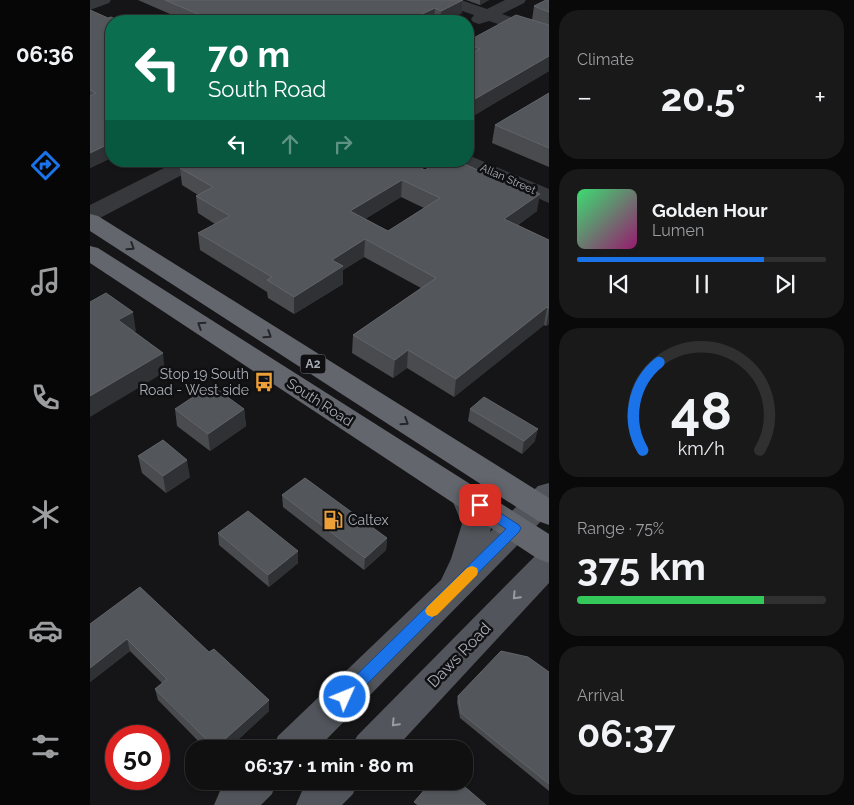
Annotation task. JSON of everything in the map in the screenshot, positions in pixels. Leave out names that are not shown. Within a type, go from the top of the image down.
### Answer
[{"type":"highway","name":"South Road","points":[[90,221],[545,505]]},
{"type":"highway","name":"South Road","points":[[90,253],[549,550]]},
{"type":"main road","points":[[451,592],[467,559],[477,524],[466,496]]},
{"type":"main road","points":[[301,740],[515,528],[545,505]]},
{"type":"main road","name":"Daws Road","points":[[379,740],[549,562]]},
{"type":"main road","points":[[234,805],[249,790]]},
{"type":"main road","points":[[316,805],[330,790]]},
{"type":"street","points":[[90,5],[103,0]]},
{"type":"street","points":[[445,0],[549,36]]},
{"type":"street","points":[[474,22],[518,0]]},
{"type":"street","points":[[90,10],[105,17]]},
{"type":"street","name":"Allan Street","points":[[474,164],[549,197]]},
{"type":"street","points":[[90,214],[182,167]]},
{"type":"building","points":[[165,0],[463,0],[441,11],[435,8],[420,15],[200,15]]},
{"type":"building","points":[[549,0],[549,12],[534,6]]},
{"type":"building","points":[[90,10],[105,17],[105,146],[90,153],[90,96],[96,93],[90,90]]},
{"type":"building","points":[[516,15],[549,25],[549,56],[474,100],[474,52],[480,49],[474,46],[474,38]]},
{"type":"building","points":[[549,93],[549,148],[495,125]]},
{"type":"building","points":[[419,167],[425,170],[430,167],[471,167],[482,172],[487,170],[540,194],[504,219],[549,240],[549,308],[547,307],[456,379],[408,350],[395,360],[353,335],[436,278],[365,239],[332,260],[343,266],[294,297],[267,280],[272,277],[198,233],[230,216],[196,196],[213,187],[180,168]],"holes":[[[402,180],[440,198],[388,231],[350,211]]]},
{"type":"building","points":[[106,293],[133,312],[118,320],[163,353],[90,396],[90,302]]},
{"type":"building","points":[[211,385],[244,409],[208,434],[175,409]]},
{"type":"building","points":[[484,397],[538,429],[524,441],[470,409]]},
{"type":"building","points":[[163,440],[187,460],[163,476],[138,456]]},
{"type":"building","points":[[305,478],[387,538],[365,558],[282,495]]},
{"type":"building","points":[[248,511],[298,551],[268,575],[218,533]]},
{"type":"building","points":[[140,587],[209,652],[214,649],[269,700],[224,740],[207,740],[155,689],[167,679],[127,639],[90,668],[90,624]]},
{"type":"building","points":[[501,651],[528,657],[549,672],[549,784],[461,713],[458,696]]},
{"type":"building","points":[[424,790],[468,790],[486,805],[418,805],[414,802]]},
{"type":"slow traffic","points":[[432,611],[472,572]]},
{"type":"place","name":"Stop 19 South Road - West side","points":[[264,382]]},
{"type":"place","name":"Caltex","points":[[333,520]]},
{"type":"route","points":[[345,697],[515,528],[480,505]]}]
